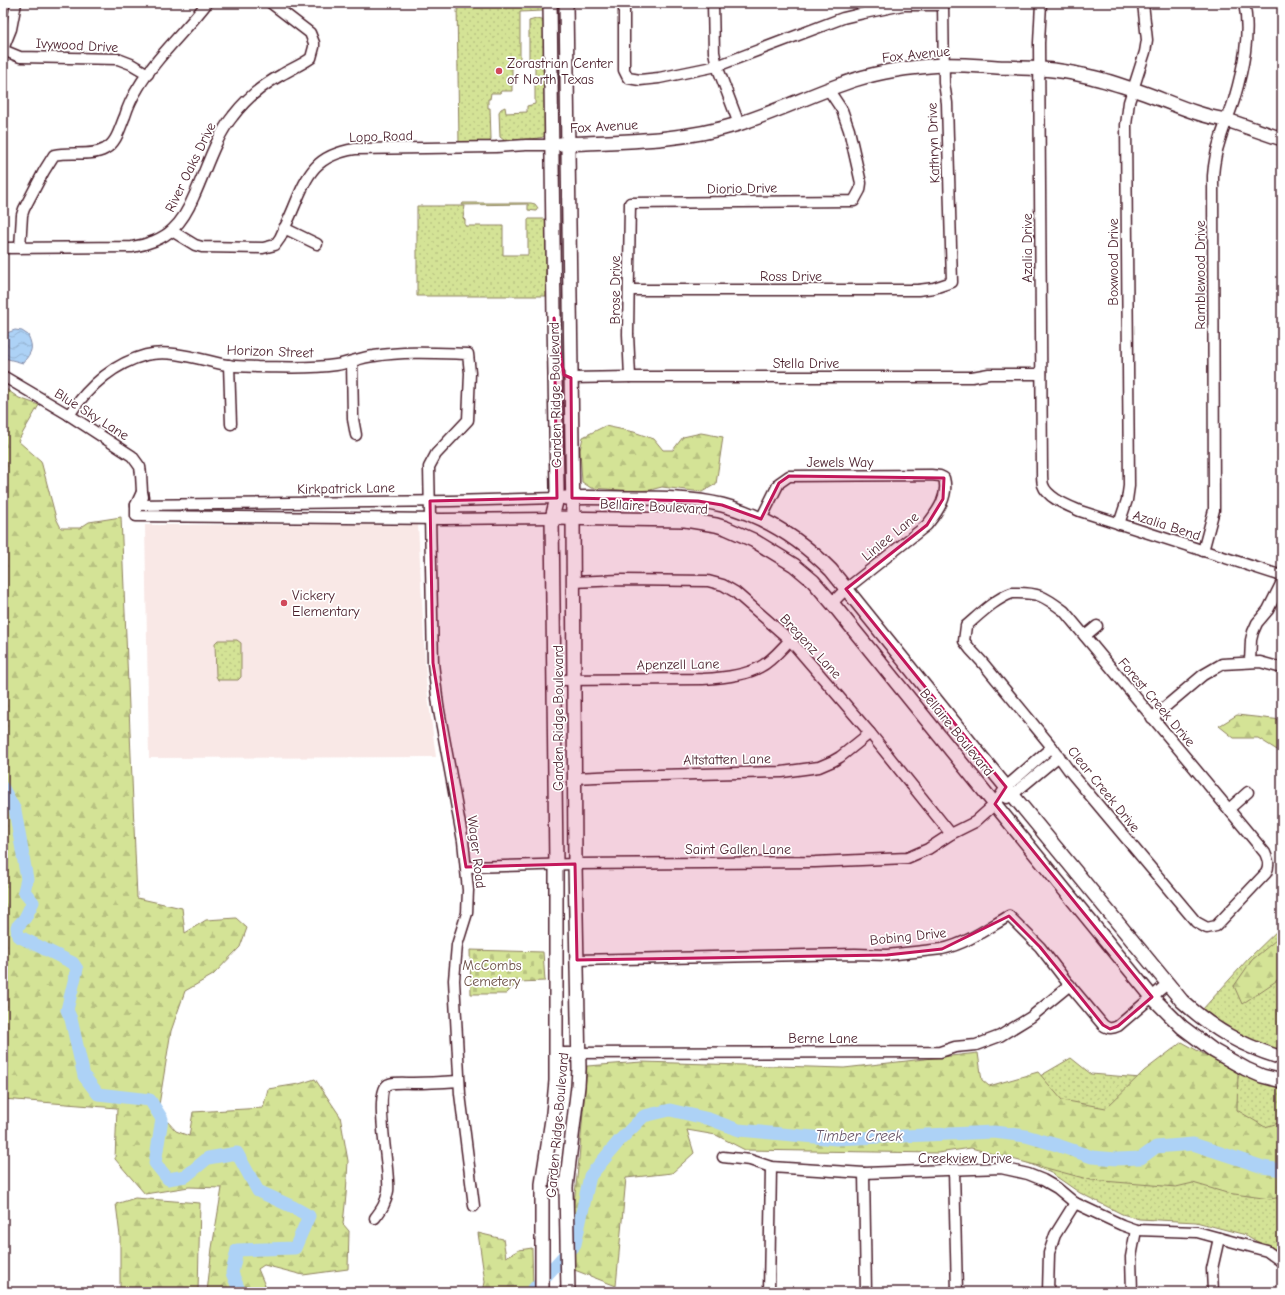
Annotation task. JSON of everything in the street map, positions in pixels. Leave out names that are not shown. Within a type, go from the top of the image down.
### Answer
[{"type":"main road","name":"Garden Ridge Boulevard","points":[[542,1292],[542,1184],[553,1113],[556,1081],[556,865],[552,518],[558,488],[550,3]]},
{"type":"main road","name":"Garden Ridge Boulevard","points":[[566,3],[573,518],[575,864],[579,1053],[578,1086],[566,1186],[568,1292]]},
{"type":"main road","name":"Fox Avenue","points":[[552,145],[648,140],[680,137],[716,130],[738,124],[828,89],[876,74],[897,69],[944,65],[1040,68],[1083,75],[1133,90],[1181,107],[1227,120],[1282,139]]},
{"type":"main road","points":[[554,318],[564,375],[571,378]]},
{"type":"main road","name":"Bellaire Boulevard","points":[[557,498],[657,498],[690,500],[722,505],[761,519],[803,544],[831,570],[1009,791],[1182,1001],[1202,1019],[1222,1033],[1250,1048],[1282,1058]]},
{"type":"main road","name":"Bellaire Boulevard","points":[[552,518],[685,520],[704,523],[726,528],[753,540],[794,565],[813,581],[832,603],[1152,997],[1182,1027],[1214,1052],[1257,1073],[1282,1081]]},
{"type":"street","points":[[3,50],[11,29],[16,3]]},
{"type":"street","points":[[20,248],[22,215],[24,209],[54,155],[62,153],[98,152],[107,148],[118,135],[125,114],[138,88],[169,46],[198,16],[207,3]]},
{"type":"street","name":"River Oaks Drive","points":[[3,248],[132,247],[149,243],[172,230],[180,222],[188,208],[221,134],[232,117],[244,103],[267,84],[311,58],[314,43],[310,33],[271,3]]},
{"type":"street","points":[[624,3],[624,70],[628,78],[640,80],[659,78],[717,66],[843,18],[903,5],[943,4]]},
{"type":"street","points":[[713,3],[714,52],[717,66],[738,124]]},
{"type":"street","name":"Azalia Drive","points":[[1041,3],[1042,472],[1043,485],[1047,492]]},
{"type":"street","name":"Boxwood Drive","points":[[1119,524],[1127,500],[1129,486],[1126,125],[1129,102],[1146,52],[1147,40],[1143,3]]},
{"type":"street","name":"Ramblewood Drive","points":[[1203,551],[1214,510],[1213,176],[1215,157],[1234,100],[1243,64],[1247,22],[1244,3]]},
{"type":"street","name":"Kathryn Drive","points":[[943,4],[944,82],[947,103],[952,282]]},
{"type":"street","name":"Ivywood Drive","points":[[3,50],[20,57],[118,59],[131,64],[148,74]]},
{"type":"street","name":"Diorio Drive","points":[[630,203],[854,201],[860,190],[861,183],[849,130],[842,110],[828,89]]},
{"type":"street","name":"Lopo Road","points":[[172,230],[195,245],[202,247],[264,248],[274,245],[280,238],[304,182],[314,168],[326,159],[346,150],[496,148],[526,145],[552,145]]},
{"type":"street","name":"Brose Drive","points":[[630,203],[628,334],[630,377]]},
{"type":"street","points":[[284,228],[317,244]]},
{"type":"street","name":"Ross Drive","points":[[629,290],[918,290],[934,288],[952,282]]},
{"type":"street","name":"Horizon Street","points":[[69,415],[91,387],[108,372],[139,357],[149,355],[170,354],[229,365],[318,367],[336,366],[373,356],[398,354],[468,354]]},
{"type":"street","name":"Wager Road","points":[[468,354],[470,373],[468,420],[436,454],[429,467],[433,664],[438,705],[463,841],[468,890],[468,909],[457,945],[454,980],[459,1081],[474,1206]]},
{"type":"street","points":[[352,362],[353,419],[356,435]]},
{"type":"street","points":[[229,365],[231,424]]},
{"type":"street","name":"Stella Drive","points":[[571,378],[972,377],[989,374],[1041,374]]},
{"type":"street","name":"Blue Sky Lane","points":[[3,376],[69,415],[132,456],[140,466],[142,492],[141,516]]},
{"type":"street","name":"Jewels Way","points":[[761,519],[779,483],[789,476],[931,475],[944,478]]},
{"type":"street","name":"Linlee Lane","points":[[832,603],[846,589],[927,525],[943,499],[946,486],[944,478]]},
{"type":"street","name":"Azalia Bend","points":[[1047,492],[1062,503],[1080,511],[1282,576]]},
{"type":"street","name":"Kirkpatrick Lane","points":[[141,505],[557,498]]},
{"type":"street","name":"Kirkpatrick Lane","points":[[141,516],[430,519],[552,518]]},
{"type":"street","name":"Bregenz Lane","points":[[573,582],[620,580],[708,581],[723,585],[735,592],[790,640],[870,733],[951,834]]},
{"type":"street","points":[[1250,662],[1253,632],[1257,623],[1268,610],[1282,582]]},
{"type":"street","name":"Forest Creek Drive","points":[[966,626],[1005,595],[1012,593],[1025,593],[1047,598],[1064,611],[1265,853],[1269,867],[1266,873],[1240,900]]},
{"type":"street","name":"Clear Creek Drive","points":[[966,626],[964,641],[970,649],[1196,922],[1207,928],[1216,926],[1240,900]]},
{"type":"street","points":[[1085,636],[1097,626]]},
{"type":"street","name":"Apenzell Lane","points":[[554,680],[725,678],[761,667],[790,640]]},
{"type":"street","points":[[1152,718],[1214,667],[1222,664],[1260,662],[1282,668]]},
{"type":"street","name":"Altstatten Lane","points":[[574,778],[782,772],[819,767],[840,757],[870,733]]},
{"type":"street","points":[[1009,791],[1052,747]]},
{"type":"street","points":[[1009,791],[1059,756]]},
{"type":"street","name":"Saint Gallen Lane","points":[[466,867],[575,864],[815,862],[908,858],[928,850],[951,834],[975,822],[1009,791]]},
{"type":"street","points":[[1228,809],[1248,792]]},
{"type":"street","name":"Bobing Drive","points":[[577,960],[847,954],[887,955],[950,947],[972,937],[1009,916],[1040,947],[1103,1025],[1110,1028],[1118,1026],[1167,984]]},
{"type":"street","name":"Berne Lane","points":[[556,1053],[940,1052],[955,1047],[976,1045],[1000,1036],[1032,1017],[1070,986]]},
{"type":"street","points":[[375,1218],[383,1208],[389,1190],[381,1104],[384,1087],[387,1084],[396,1083],[438,1083],[459,1081]]},
{"type":"street","name":"Creekview Drive","points":[[722,1157],[750,1160],[771,1167],[864,1174],[1001,1168],[1028,1174],[1043,1180],[1057,1188],[1075,1203],[1136,1230],[1197,1232],[1267,1251],[1282,1262]]},
{"type":"street","points":[[769,1292],[771,1167]]},
{"type":"street","points":[[954,1170],[957,1292]]},
{"type":"street","points":[[864,1174],[866,1292]]},
{"type":"street","points":[[1048,1292],[1049,1253],[1055,1235],[1075,1203]]},
{"type":"street","points":[[1132,1292],[1131,1257],[1136,1230]]},
{"type":"street","points":[[1213,1292],[1212,1269],[1219,1238]]},
{"type":"highlighted area","points":[[554,318],[564,375],[571,378],[572,498],[698,501],[722,505],[761,519],[779,483],[789,476],[944,478],[943,499],[927,525],[846,589],[1006,787],[995,804],[1152,997],[1118,1026],[1110,1029],[1103,1025],[1040,947],[1009,916],[942,949],[887,955],[577,960],[575,864],[466,867],[433,663],[430,501],[557,498]]},
{"type":"shaded area","name":"Vickery Elementary","points":[[418,524],[426,681],[436,757],[149,758],[145,525]]},
{"type":"green space","points":[[457,3],[546,3],[546,7],[542,11],[520,12],[520,61],[512,60],[512,91],[491,93],[490,99],[488,99],[488,108],[490,108],[491,139],[489,143],[459,144]]},
{"type":"green space","points":[[536,19],[542,20],[546,24],[546,136],[505,141],[500,137],[499,112],[501,109],[505,107],[506,113],[527,112],[527,106],[535,104],[535,61],[529,59],[529,21]]},
{"type":"green space","points":[[463,203],[531,203],[535,204],[538,208],[536,211],[528,210],[528,204],[462,205]]},
{"type":"green space","points":[[417,206],[465,206],[463,218],[465,220],[465,226],[503,226],[503,255],[528,255],[528,219],[546,219],[546,296],[417,296]]},
{"type":"green space","points":[[3,387],[19,398],[39,405],[18,441],[41,461],[56,518],[61,528],[80,528],[89,522],[121,517],[137,898],[182,908],[185,933],[206,920],[236,918],[247,928],[240,947],[213,975],[185,991],[171,1031],[158,1111],[176,1131],[189,1136],[193,1112],[263,1108],[268,1089],[299,1084],[315,1079],[340,1116],[348,1161],[343,1224],[349,1231],[348,1269],[303,1275],[264,1265],[258,1269],[266,1288],[266,1292],[207,1292],[212,1248],[222,1188],[189,1187],[145,1194],[115,1159],[117,1108],[3,1099]]},
{"type":"green space","points":[[605,426],[634,432],[654,439],[663,450],[673,450],[683,437],[701,433],[723,437],[716,484],[702,492],[662,487],[636,491],[591,488],[582,482],[580,450],[583,437]]},
{"type":"green space","points":[[218,640],[237,640],[241,643],[241,677],[238,680],[218,680],[216,676],[215,643]]},
{"type":"green space","points":[[1237,715],[1282,720],[1282,753],[1258,738],[1234,738],[1219,726]]},
{"type":"green space","points":[[1282,926],[1282,1051],[1260,1046],[1234,1032],[1202,1010],[1249,958]]},
{"type":"green space","points":[[1282,935],[1282,977],[1242,1004],[1234,986],[1252,960]]},
{"type":"green space","name":"McCombs Cemetery","points":[[470,950],[543,952],[545,981],[518,982],[506,994],[471,994]]},
{"type":"green space","points":[[1182,1042],[1238,1073],[1237,1110],[1265,1127],[1282,1122],[1282,1197],[1270,1199],[1227,1193],[1193,1183],[1176,1187],[1091,1180],[971,1148],[938,1153],[745,1150],[716,1135],[687,1130],[694,1153],[672,1173],[626,1178],[616,1286],[572,1269],[572,1220],[587,1066],[642,1062],[844,1068],[978,1053],[982,1080],[989,1086],[1038,1072],[1062,1100],[1106,1108],[1144,1071]]},
{"type":"green space","points":[[1071,1058],[1091,1074],[1141,1078],[1228,1098],[1241,1071],[1282,1084],[1282,1256],[1246,1235],[1196,1222],[1139,1219],[1122,1214],[1080,1193],[1051,1173],[1005,1153],[1035,1079]]},
{"type":"green space","points":[[135,1198],[200,1203],[198,1292],[120,1292],[120,1236],[116,1204]]},
{"type":"green space","points":[[478,1233],[503,1239],[506,1257],[519,1250],[532,1248],[533,1292],[483,1292],[485,1282]]},
{"type":"water","points":[[15,330],[22,331],[28,335],[31,344],[30,353],[23,363],[3,357],[4,334]]},
{"type":"waterway","name":"Timber Creek","points":[[3,788],[15,810],[27,879],[24,891],[33,902],[25,918],[17,927],[18,936],[73,963],[77,969],[67,1010],[71,1019],[84,1076],[98,1094],[150,1100],[162,1119],[155,1163],[168,1179],[186,1176],[208,1158],[237,1153],[258,1191],[309,1216],[295,1248],[237,1250],[232,1273],[240,1292]]},
{"type":"waterway","name":"Timber Creek","points":[[531,1292],[575,1244],[590,1176],[619,1141],[644,1116],[670,1110],[709,1119],[739,1130],[836,1139],[994,1132],[1026,1136],[1092,1157],[1117,1159],[1141,1158],[1156,1147],[1193,1144],[1263,1167],[1282,1170]]},
{"type":"place","name":"Zorastrian Center of North Texas","points":[[499,71]]},
{"type":"place","name":"Vickery Elementary","points":[[284,603]]}]
